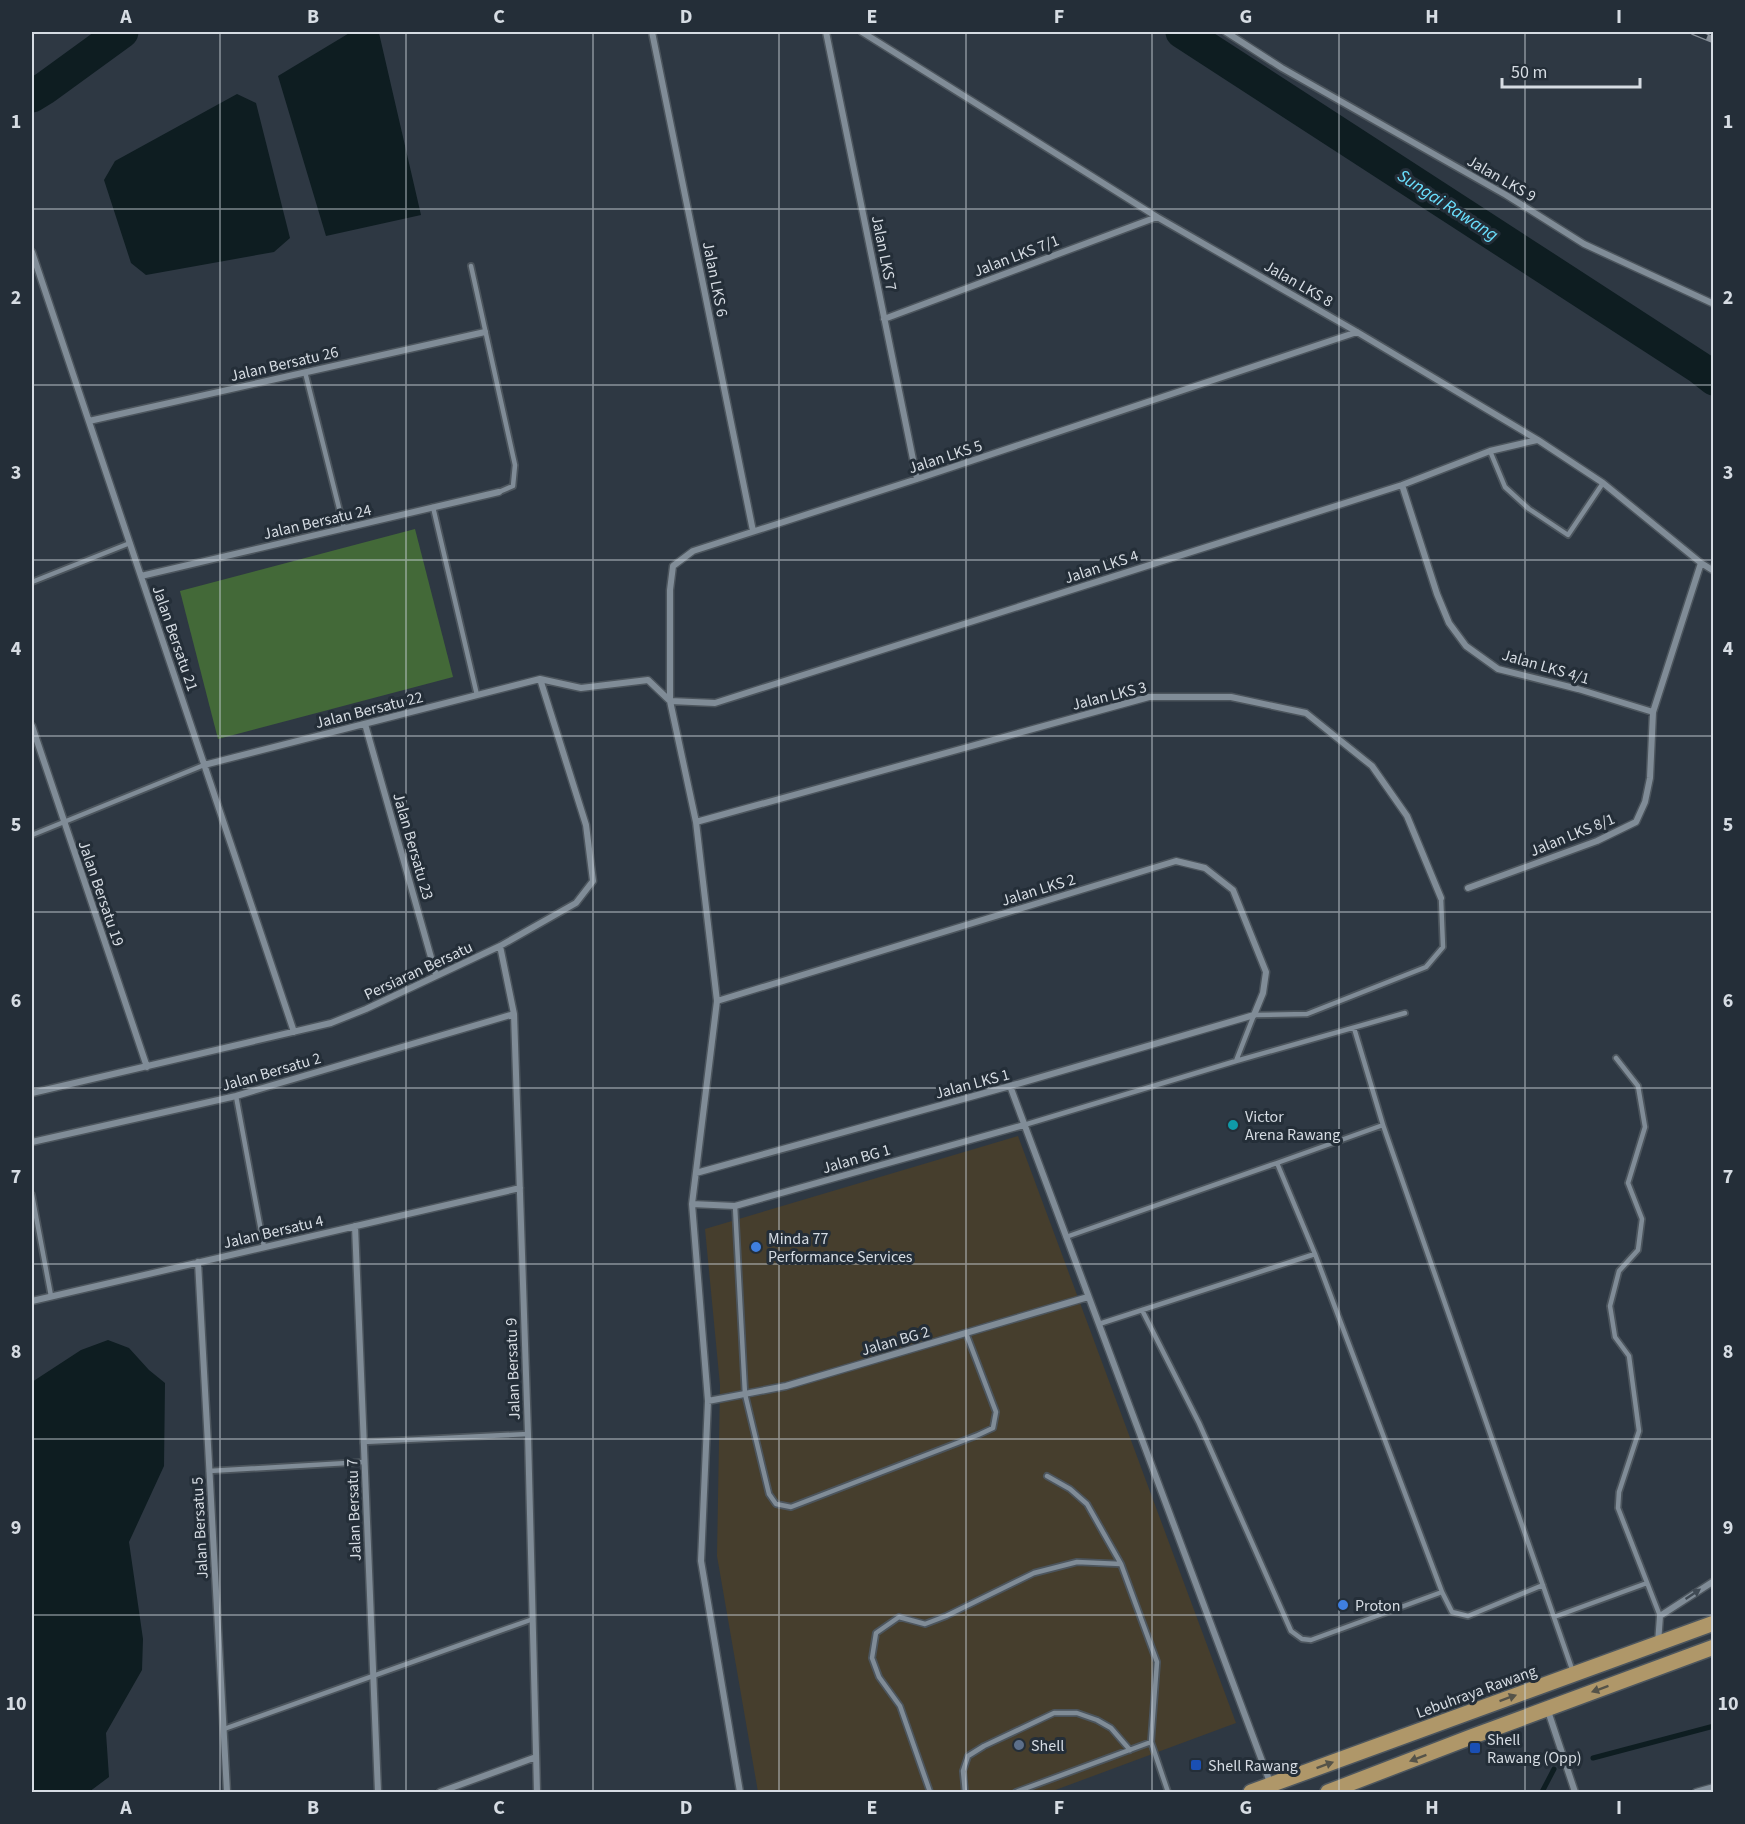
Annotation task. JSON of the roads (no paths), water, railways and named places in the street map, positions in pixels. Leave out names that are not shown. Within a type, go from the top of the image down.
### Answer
[{"type":"main road","name":"Lebuhraya Rawang","points":[[1251,1792],[1713,1623]]},
{"type":"main road","points":[[1328,1792],[1713,1647]]},
{"type":"street","name":"Jalan LKS 6","points":[[652,32],[753,531]]},
{"type":"street","name":"Jalan LKS 7","points":[[826,32],[917,480]]},
{"type":"street","name":"Jalan LKS 8","points":[[862,32],[1157,217],[1538,440],[1604,483],[1713,571]]},
{"type":"street","name":"Jalan LKS 9","points":[[1226,32],[1282,68],[1506,195],[1584,244],[1713,304]]},
{"type":"street","name":"Jalan LKS 7/1","points":[[884,319],[1157,217]]},
{"type":"street","name":"Jalan Bersatu 21","points":[[32,252],[294,1032]]},
{"type":"street","name":"Jalan Bersatu 26","points":[[89,421],[485,332]]},
{"type":"street","name":"Jalan LKS 5","points":[[670,701],[670,590],[674,566],[693,551],[917,480],[1357,332]]},
{"type":"street","name":"Jalan LKS 4","points":[[670,701],[716,703],[1402,484],[1490,451],[1538,440]]},
{"type":"street","name":"Jalan LKS 4/1","points":[[1402,484],[1437,594],[1449,623],[1466,646],[1498,669],[1578,689],[1653,712]]},
{"type":"street","name":"Jalan Bersatu 24","points":[[141,576],[499,492]]},
{"type":"street","name":"Jalan LKS 8/1","points":[[1468,888],[1597,841],[1636,822],[1645,802],[1650,778],[1653,712],[1701,563]]},
{"type":"street","points":[[540,679],[581,688],[648,680],[670,701],[696,822],[717,1002],[693,1204],[708,1401],[700,1561],[740,1792]]},
{"type":"street","name":"Jalan Bersatu 22","points":[[204,765],[540,679]]},
{"type":"street","name":"Persiaran Bersatu","points":[[32,1093],[331,1023],[500,946],[576,903],[593,881],[586,825],[540,679]]},
{"type":"street","name":"Jalan LKS 3","points":[[696,822],[1149,697],[1231,697],[1306,713],[1372,766],[1407,816],[1441,898]]},
{"type":"street","name":"Jalan Bersatu 23","points":[[365,724],[436,975]]},
{"type":"street","name":"Jalan Bersatu 19","points":[[32,726],[147,1067]]},
{"type":"street","name":"Jalan LKS 2","points":[[717,1002],[1176,861],[1205,868],[1233,890],[1266,972],[1263,993],[1254,1016]]},
{"type":"street","name":"Jalan Bersatu 9","points":[[500,946],[514,1014],[537,1792]]},
{"type":"street","name":"Jalan Bersatu 2","points":[[32,1142],[236,1096],[514,1014]]},
{"type":"street","name":"Jalan LKS 1","points":[[696,1173],[1254,1016]]},
{"type":"street","points":[[1010,1086],[1271,1785]]},
{"type":"street","name":"Jalan BG 1","points":[[693,1204],[735,1206],[1024,1125]]},
{"type":"street","name":"Jalan Bersatu 4","points":[[32,1300],[520,1188]]},
{"type":"street","name":"Jalan Bersatu 7","points":[[355,1226],[378,1792]]},
{"type":"street","name":"Jalan Bersatu 5","points":[[198,1262],[227,1792]]},
{"type":"street","name":"Jalan BG 2","points":[[708,1401],[786,1386],[1088,1297]]},
{"type":"street","points":[[1658,1643],[1660,1616],[1713,1581]]},
{"type":"street","points":[[1547,1709],[1575,1792]]},
{"type":"street","points":[[440,1792],[536,1757]]},
{"type":"street","points":[[1696,1792],[1713,1787]]},
{"type":"lane","points":[[471,266],[515,465],[513,486],[499,492]]},
{"type":"lane","points":[[305,372],[344,528]]},
{"type":"lane","points":[[1490,451],[1506,487],[1529,509],[1568,535],[1604,483]]},
{"type":"lane","points":[[433,507],[477,695]]},
{"type":"lane","points":[[32,582],[130,543]]},
{"type":"lane","points":[[32,835],[204,765]]},
{"type":"lane","points":[[1236,1061],[1254,1016],[1307,1014],[1426,968],[1443,947],[1441,898]]},
{"type":"lane","points":[[1024,1125],[1405,1013]]},
{"type":"lane","points":[[1354,1028],[1383,1125],[1574,1674]]},
{"type":"lane","points":[[1616,1058],[1638,1086],[1645,1127],[1628,1183],[1642,1219],[1638,1250],[1619,1271],[1610,1306],[1615,1336],[1629,1356],[1639,1431],[1619,1492],[1618,1508],[1660,1616]]},
{"type":"lane","points":[[236,1096],[264,1247]]},
{"type":"lane","points":[[1066,1237],[1383,1125]]},
{"type":"lane","points":[[1277,1163],[1315,1254],[1442,1592],[1452,1612],[1468,1616],[1543,1586]]},
{"type":"lane","points":[[32,1195],[51,1296]]},
{"type":"lane","points":[[735,1206],[745,1394],[769,1494],[777,1504],[791,1507],[993,1428],[996,1412],[966,1333]]},
{"type":"lane","points":[[1099,1324],[1315,1254]]},
{"type":"lane","points":[[1142,1310],[1199,1423],[1291,1631],[1302,1639],[1311,1640],[1442,1592]]},
{"type":"lane","points":[[363,1442],[528,1434]]},
{"type":"lane","points":[[209,1471],[364,1462]]},
{"type":"lane","points":[[1047,1476],[1070,1489],[1087,1504],[1121,1564],[1157,1662],[1151,1742],[1168,1792]]},
{"type":"lane","points":[[930,1792],[900,1706],[879,1677],[872,1658],[876,1633],[899,1617],[925,1624],[1034,1573],[1077,1562],[1121,1564]]},
{"type":"lane","points":[[1554,1617],[1647,1583]]},
{"type":"lane","points":[[224,1729],[533,1619]]},
{"type":"lane","points":[[965,1792],[963,1771],[968,1756],[1054,1713],[1077,1713],[1097,1720],[1111,1728],[1130,1750]]},
{"type":"lane","points":[[1016,1792],[1151,1742]]},
{"type":"waterway","name":"Sungai Rawang","points":[[32,96],[122,32]]},
{"type":"waterway","name":"Sungai Rawang","points":[[1182,32],[1714,379]]},
{"type":"waterway","points":[[1593,1758],[1714,1726]]},
{"type":"waterway","points":[[1542,1792],[1554,1769]]},
{"type":"railway","points":[[1694,32],[1714,40]]},
{"type":"place","name":"Victor Arena Rawang","points":[[1233,1125]]},
{"type":"place","name":"Minda 77 Performance Services","points":[[756,1247]]},
{"type":"place","name":"Proton","points":[[1343,1605]]},
{"type":"place","name":"Shell","points":[[1019,1745]]},
{"type":"place","name":"Shell Rawang (Opp)","points":[[1475,1748]]},
{"type":"place","name":"Shell Rawang","points":[[1196,1765]]}]
